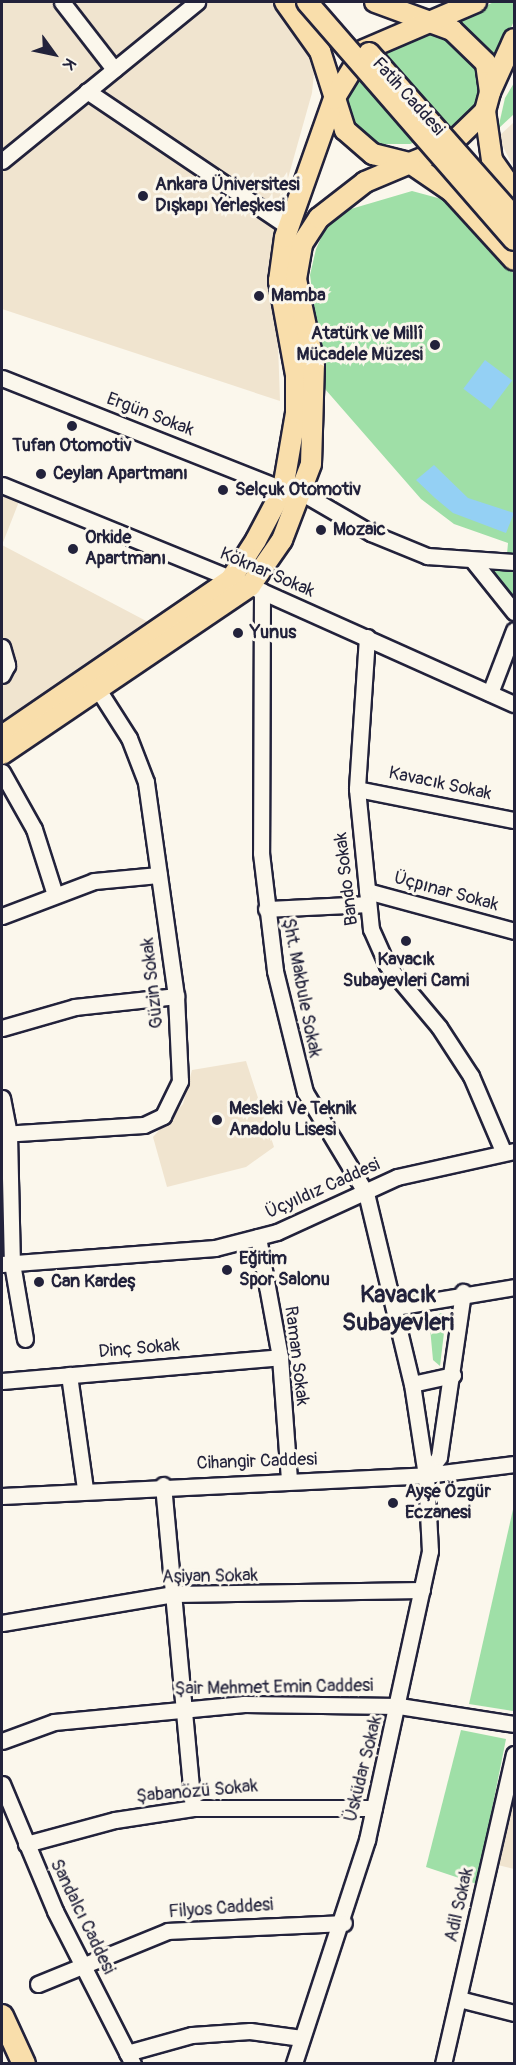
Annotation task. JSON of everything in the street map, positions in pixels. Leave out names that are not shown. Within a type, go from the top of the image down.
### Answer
[{"type":"highway","points":[[2,2016],[24,2064]]},
{"type":"main road","points":[[285,2],[320,51],[345,130],[355,140],[391,163],[410,164],[451,191],[514,260]]},
{"type":"main road","name":"Fatih Caddesi","points":[[307,2],[514,240]]},
{"type":"main road","name":"Fatih Caddesi","points":[[322,2],[514,217]]},
{"type":"main road","points":[[375,2],[469,42],[486,63],[490,92]]},
{"type":"main road","name":"Fatih Caddesi","points":[[283,489],[296,413],[296,375],[279,281],[287,226],[334,99],[364,50],[476,2]]},
{"type":"main road","points":[[514,39],[490,92],[485,111],[492,160],[514,192]]},
{"type":"main road","points":[[490,92],[514,68]]},
{"type":"main road","name":"Fatih Caddesi","points":[[304,494],[317,399],[296,279],[302,244],[319,218],[365,182],[447,148],[485,111]]},
{"type":"main road","points":[[2,736],[231,579],[283,489]]},
{"type":"main road","points":[[2,754],[256,589],[304,494]]},
{"type":"street","points":[[62,2],[114,69]]},
{"type":"street","points":[[2,161],[197,2]]},
{"type":"street","points":[[87,91],[287,226]]},
{"type":"street","name":"Ergün Sokak","points":[[2,378],[283,489]]},
{"type":"street","name":"Köknar Sokak","points":[[2,485],[256,589],[514,704]]},
{"type":"street","points":[[304,494],[371,532],[427,556],[474,562],[514,562]]},
{"type":"street","points":[[474,562],[514,612]]},
{"type":"street","name":"Şht. Makbule Sokak","points":[[256,589],[259,753],[267,909],[290,1048],[305,1092],[366,1193],[412,1384],[426,1475]]},
{"type":"street","points":[[490,693],[514,630]]},
{"type":"street","name":"Bando Sokak","points":[[367,637],[357,789],[367,897],[387,965],[440,1027],[471,1076],[509,1151]]},
{"type":"street","points":[[2,647],[7,665],[2,675]]},
{"type":"street","name":"Güzin Sokak","points":[[5,1134],[126,1128],[163,1116],[180,1081],[176,996],[146,782],[129,738],[99,691]]},
{"type":"street","points":[[2,772],[34,829],[55,895]]},
{"type":"street","name":"Kavacık Sokak","points":[[357,789],[514,820]]},
{"type":"street","points":[[2,916],[94,881],[159,875]]},
{"type":"street","name":"Üçpınar Sokak","points":[[267,909],[367,897],[514,931]]},
{"type":"street","points":[[2,1028],[75,1007],[176,996]]},
{"type":"street","points":[[2,1098],[5,1134],[7,1263],[25,1339]]},
{"type":"street","name":"Üçyıldız Caddesi","points":[[7,1263],[215,1248],[258,1237],[366,1193],[397,1177],[509,1151]]},
{"type":"street","name":"Raman Sokak","points":[[258,1237],[280,1357],[289,1480]]},
{"type":"street","points":[[395,1307],[463,1292],[514,1287]]},
{"type":"street","points":[[426,1475],[439,1457],[453,1375],[463,1292]]},
{"type":"street","name":"Dinç Sokak","points":[[2,1381],[280,1357]]},
{"type":"street","points":[[69,1375],[85,1489]]},
{"type":"street","points":[[412,1384],[453,1375]]},
{"type":"street","name":"Cihangir Caddesi","points":[[2,1496],[163,1485],[426,1475],[514,1464]]},
{"type":"street","name":"Üsküdar Sokak","points":[[294,2064],[344,1923],[399,1706],[430,1551],[426,1475]]},
{"type":"street","points":[[163,1485],[174,1594],[180,1708],[193,1808]]},
{"type":"street","name":"Aşiyan Sokak","points":[[2,1623],[174,1594],[422,1590]]},
{"type":"street","name":"Şair Mehmet Emin Caddesi","points":[[2,1741],[54,1722],[180,1708],[399,1706],[514,1724]]},
{"type":"street","name":"Adil Sokak","points":[[443,2064],[514,1754]]},
{"type":"street","name":"Sandalcı Caddesi","points":[[2,1784],[26,1844],[81,1962],[130,2058]]},
{"type":"street","name":"Şabanözü Sokak","points":[[26,1844],[115,1820],[193,1808],[374,1808]]},
{"type":"street","name":"Filyos Caddesi","points":[[38,1984],[81,1962],[168,1931],[344,1923]]},
{"type":"street","points":[[459,1999],[514,2013]]},
{"type":"street","points":[[130,2058],[192,2035],[250,2031],[302,2038]]},
{"type":"shaded area","name":"Ankara Üniversitesi Dışkapı Yerleşkesi","points":[[2,2],[276,2],[305,39],[315,63],[312,93],[274,228],[280,401],[2,309]]},
{"type":"shaded area","points":[[514,122],[514,168],[498,137]]},
{"type":"shaded area","points":[[2,492],[20,499],[2,545]]},
{"type":"shaded area","points":[[2,545],[150,623],[2,726]]},
{"type":"shaded area","name":"Mesleki Ve Teknik Anadolu Lisesi","points":[[246,1061],[274,1147],[246,1167],[167,1187],[153,1137],[183,1104],[192,1070]]},
{"type":"shaded area","points":[[514,1796],[514,1869],[498,1865]]},
{"type":"green space","points":[[494,2],[514,2],[514,21],[495,63],[488,48],[454,20]]},
{"type":"green space","points":[[428,32],[465,48],[479,71],[479,96],[469,119],[461,127],[410,144],[381,144],[367,138],[354,125],[346,89],[371,57]]},
{"type":"green space","points":[[514,83],[514,114],[498,129],[505,98]]},
{"type":"green space","points":[[412,191],[449,201],[514,274],[514,556],[507,554],[508,543],[454,524],[421,499],[325,389],[310,275],[316,249],[326,227],[344,211]]},
{"type":"green space","points":[[492,565],[514,572],[514,602],[490,573]]},
{"type":"green space","points":[[441,1313],[446,1316],[440,1366],[433,1360],[430,1328],[431,1318]]},
{"type":"green space","points":[[514,1505],[514,1706],[513,1711],[469,1704]]},
{"type":"green space","points":[[461,1730],[506,1739],[477,1884],[426,1867]]},
{"type":"water","points":[[485,360],[512,380],[490,409],[463,389]]},
{"type":"water","points":[[434,465],[468,498],[514,513],[506,533],[453,513],[416,480]]},
{"type":"place","name":"Ankara Üniversitesi Dışkapı Yerleşkesi","points":[[143,196]]},
{"type":"place","name":"Mamba","points":[[259,296]]},
{"type":"place","name":"Atatürk ve Millî Mücadele Müzesi","points":[[435,345]]},
{"type":"place","name":"Tufan Otomotiv","points":[[72,426]]},
{"type":"place","name":"Ceylan Apartmanı","points":[[41,474]]},
{"type":"place","name":"Selçuk Otomotiv","points":[[223,490]]},
{"type":"place","name":"Mozaic","points":[[321,530]]},
{"type":"place","name":"Orkide Apartmanı","points":[[73,549]]},
{"type":"place","name":"Yunus","points":[[238,633]]},
{"type":"place","name":"Kavacık Subayevleri Cami","points":[[406,941]]},
{"type":"place","name":"Mesleki Ve Teknik Anadolu Lisesi","points":[[217,1120]]},
{"type":"place","name":"Eğitim Spor Salonu","points":[[227,1270]]},
{"type":"place","name":"Can Kardeş","points":[[39,1282]]},
{"type":"place","name":"Ayşe Özgür Eczanesi","points":[[393,1503]]},
{"type":"district","name":"Kavacık Subayevleri","points":[[398,1309]]}]
